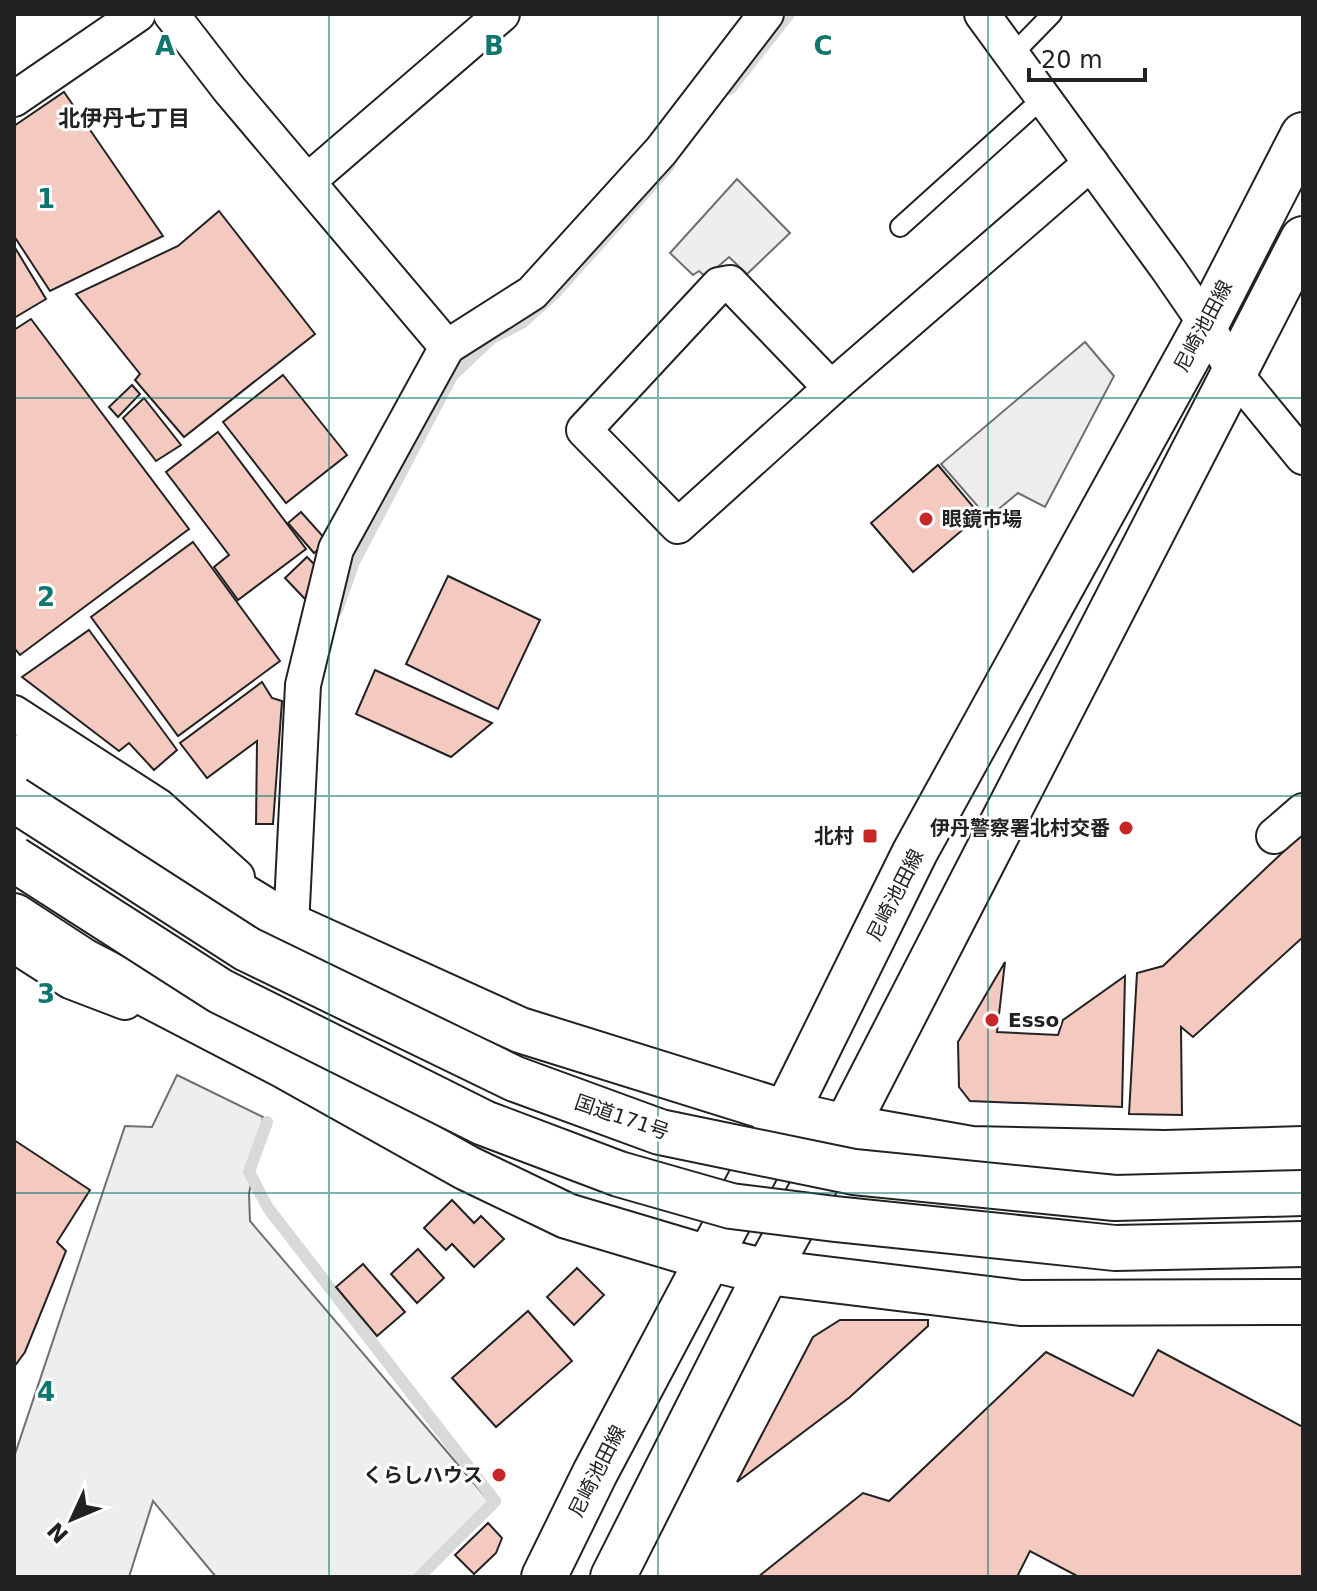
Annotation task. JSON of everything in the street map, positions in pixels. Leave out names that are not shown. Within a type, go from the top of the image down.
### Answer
[{"type":"main road","name":"尼崎池田線","points":[[544,1577],[595,1473],[786,1113],[915,852],[1206,324],[1303,135]]},
{"type":"main road","points":[[613,1577],[767,1272],[846,1127],[1303,239]]},
{"type":"main road","points":[[14,757],[291,926],[520,1030],[786,1113],[971,1149],[1165,1153],[1303,1149]]},
{"type":"main road","name":"国道171号","points":[[14,799],[247,949],[515,1079],[660,1132],[854,1172],[1115,1198],[1303,1193]]},
{"type":"main road","points":[[14,859],[220,991],[484,1123],[619,1174],[731,1206],[851,1221],[1115,1248],[1303,1244]]},
{"type":"main road","points":[[14,916],[83,961],[285,1066],[467,1168],[567,1216],[708,1258],[767,1272],[1021,1303],[1303,1302]]},
{"type":"street","points":[[14,99],[138,14]]},
{"type":"street","points":[[171,14],[229,89],[447,347]]},
{"type":"street","points":[[308,181],[502,14]]},
{"type":"street","points":[[291,926],[303,685],[336,549],[447,347],[532,293],[661,151],[766,14]]},
{"type":"street","points":[[982,14],[1206,324],[1235,374],[1303,457]]},
{"type":"street","points":[[831,388],[730,283],[719,285],[584,430],[678,526],[831,388],[1091,163]]},
{"type":"street","points":[[14,713],[158,806],[291,926]]},
{"type":"street","points":[[1274,836],[1297,805]]},
{"type":"street","points":[[14,945],[70,981],[285,1066]]},
{"type":"lane","points":[[1012,55],[1052,14]]},
{"type":"lane","points":[[900,227],[1043,98]]},
{"type":"shaded area","points":[[737,179],[790,233],[747,274],[729,257],[706,277],[699,271],[693,275],[670,253]]},
{"type":"shaded area","points":[[1085,342],[1114,376],[1045,507],[1018,493],[988,518],[941,464]]},
{"type":"shaded area","points":[[177,1075],[263,1117],[249,1194],[250,1221],[495,1508],[423,1577],[216,1577],[153,1501],[129,1577],[14,1577],[14,1457],[125,1126],[152,1127]]},
{"type":"building","points":[[64,92],[163,236],[50,291],[14,236],[14,126]]},
{"type":"building","points":[[219,211],[315,334],[184,437],[135,380],[140,374],[76,294],[178,246]]},
{"type":"building","points":[[14,246],[46,299],[14,318]]},
{"type":"building","points":[[31,319],[189,529],[20,655],[14,648],[14,330]]},
{"type":"building","points":[[283,375],[347,455],[286,503],[223,422]]},
{"type":"building","points":[[132,385],[140,394],[118,417],[109,407]]},
{"type":"building","points":[[144,398],[181,445],[156,461],[123,418]]},
{"type":"building","points":[[218,432],[306,549],[238,600],[214,567],[229,555],[166,472]]},
{"type":"building","name":"眼鏡市場","points":[[938,465],[980,515],[913,572],[871,523]]},
{"type":"building","points":[[301,512],[328,542],[314,553],[288,523]]},
{"type":"building","points":[[193,542],[280,661],[178,736],[91,617]]},
{"type":"building","points":[[307,557],[316,566],[305,599],[285,578]]},
{"type":"building","points":[[448,576],[540,620],[498,709],[406,664]]},
{"type":"building","points":[[89,630],[177,750],[154,770],[129,743],[119,751],[22,677]]},
{"type":"building","points":[[375,670],[492,723],[451,757],[356,714]]},
{"type":"building","points":[[262,682],[272,698],[282,701],[273,824],[256,824],[257,741],[207,778],[180,743]]},
{"type":"building","points":[[1303,833],[1303,937],[1193,1037],[1181,1027],[1182,1115],[1129,1114],[1137,973],[1163,966]]},
{"type":"building","points":[[1005,962],[997,1032],[1058,1035],[1063,1020],[1125,976],[1122,1107],[970,1101],[959,1087],[958,1042]]},
{"type":"building","points":[[14,1140],[90,1190],[57,1242],[66,1251],[25,1352],[14,1367]]},
{"type":"building","points":[[452,1200],[474,1223],[481,1216],[504,1239],[474,1267],[452,1244],[446,1250],[424,1228]]},
{"type":"building","points":[[418,1249],[444,1278],[417,1303],[391,1274]]},
{"type":"building","points":[[363,1264],[405,1312],[377,1336],[336,1287]]},
{"type":"building","points":[[577,1268],[604,1295],[574,1325],[547,1297]]},
{"type":"building","points":[[528,1311],[572,1361],[496,1427],[452,1378]]},
{"type":"building","points":[[840,1320],[928,1320],[928,1326],[850,1397],[737,1482],[813,1337]]},
{"type":"building","points":[[1158,1350],[1303,1427],[1303,1577],[1079,1577],[1030,1551],[1017,1577],[758,1577],[863,1493],[889,1501],[1046,1352],[1133,1396]]},
{"type":"building","points":[[488,1523],[502,1538],[496,1553],[474,1574],[455,1555]]},
{"type":"waterway","points":[[730,89],[789,14]]},
{"type":"waterway","points":[[337,610],[354,562],[452,376],[492,338],[522,323],[556,292],[669,166]]},
{"type":"waterway","points":[[267,1122],[249,1172],[268,1208],[495,1501],[419,1577]]},
{"type":"place","name":"眼鏡市場","points":[[926,519]]},
{"type":"place","name":"伊丹警察署北村交番","points":[[1126,828]]},
{"type":"place","name":"北村","points":[[870,836]]},
{"type":"place","name":"Esso","points":[[992,1020]]},
{"type":"place","name":"くらしハウス","points":[[499,1475]]},
{"type":"district","name":"北伊丹七丁目","points":[[124,118]]}]
